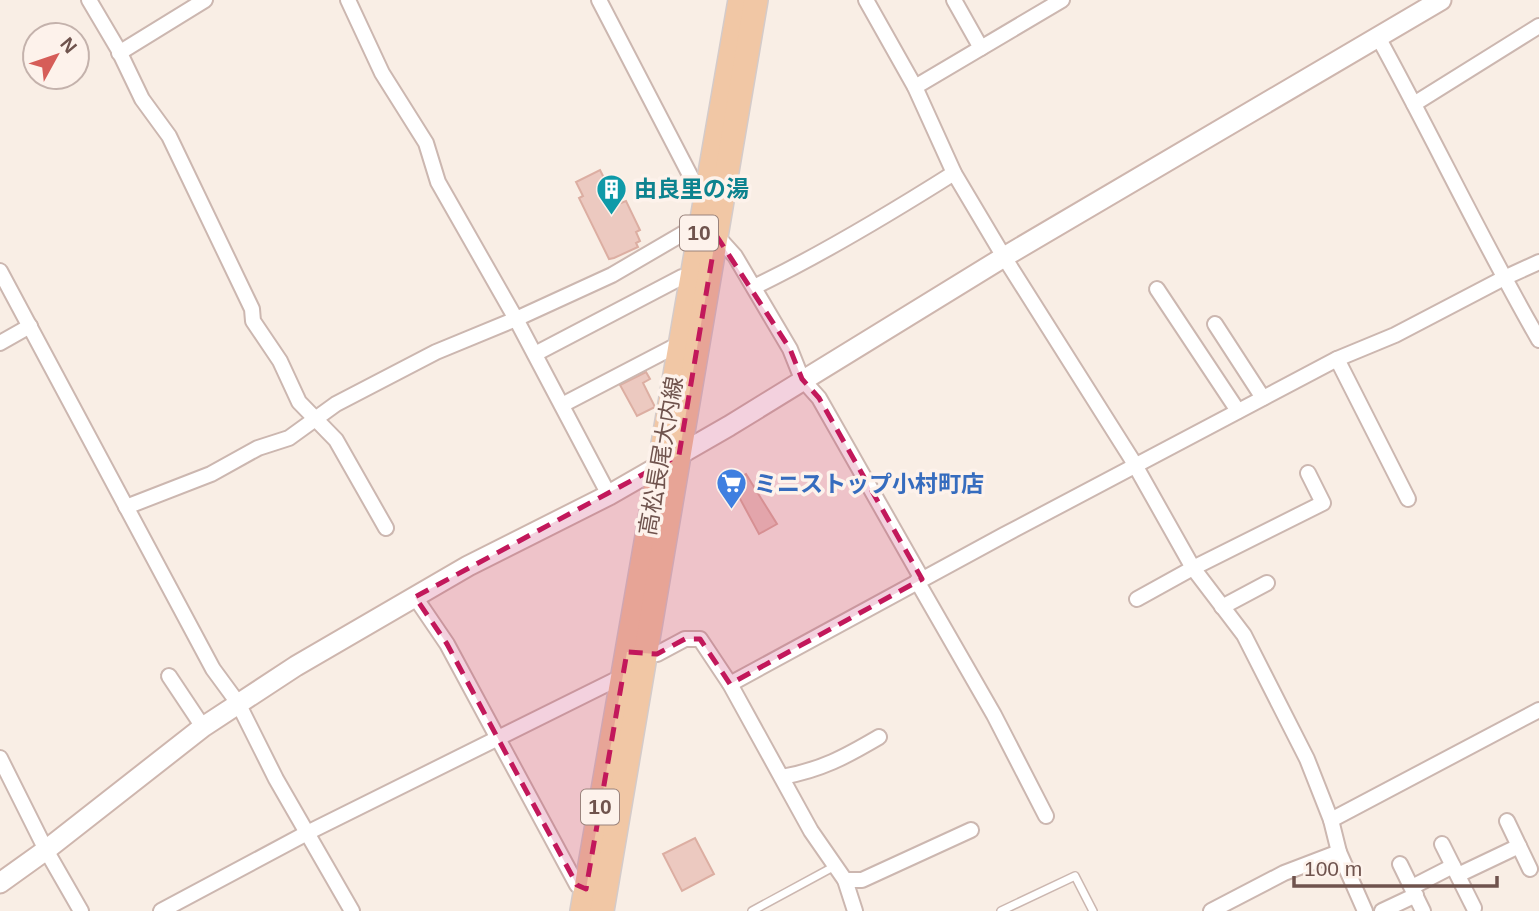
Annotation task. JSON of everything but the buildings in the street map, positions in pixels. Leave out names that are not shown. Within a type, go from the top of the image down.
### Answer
[{"type":"main road","name":"高松長尾大内線","points":[[584,900],[623,676],[636,652],[680,454],[707,220],[740,0]]},
{"type":"main road","name":"高松長尾大内線","points":[[602,911],[659,467],[681,343],[756,0]]},
{"type":"street","points":[[89,0],[120,53],[142,99],[169,136],[252,309],[253,321],[281,361],[299,402],[337,440],[386,528]]},
{"type":"street","points":[[120,53],[205,0]]},
{"type":"street","points":[[348,0],[382,73],[426,143],[438,182],[516,319],[610,495]]},
{"type":"street","points":[[598,0],[707,220],[735,256],[790,349],[802,379],[819,398],[994,715],[1046,816]]},
{"type":"street","points":[[866,0],[915,87],[954,173],[1004,257],[1135,466],[1193,568],[1244,635],[1307,759],[1331,820],[1339,852],[1366,911]]},
{"type":"street","points":[[954,0],[981,47]]},
{"type":"street","points":[[0,883],[238,703],[468,566],[610,495],[659,467],[1004,257],[1441,0]]},
{"type":"street","points":[[915,87],[1053,2]]},
{"type":"street","points":[[1415,104],[1539,26]]},
{"type":"street","points":[[1378,37],[1539,340]]},
{"type":"street","points":[[754,288],[871,225],[954,173]]},
{"type":"street","points":[[126,507],[211,474],[258,448],[289,438],[335,404],[436,352],[612,275],[707,220]]},
{"type":"street","points":[[730,684],[1337,359],[1395,335],[1539,262]]},
{"type":"street","points":[[0,271],[213,669],[238,703],[276,779],[352,911]]},
{"type":"street","points":[[535,354],[682,277]]},
{"type":"street","points":[[1157,289],[1238,411]]},
{"type":"street","points":[[1215,324],[1263,398]]},
{"type":"street","points":[[0,343],[30,326]]},
{"type":"street","points":[[562,405],[681,343]]},
{"type":"street","points":[[1337,359],[1409,499]]},
{"type":"street","points":[[1137,599],[1323,503],[1308,473]]},
{"type":"street","points":[[1222,607],[1267,583]]},
{"type":"street","points":[[415,597],[447,644],[584,900]]},
{"type":"street","points":[[636,652],[657,654],[685,639],[700,639],[730,684],[811,831],[845,880],[855,911]]},
{"type":"street","points":[[169,676],[203,727]]},
{"type":"street","points":[[161,911],[307,833],[623,676]]},
{"type":"street","points":[[1331,820],[1539,710]]},
{"type":"street","points":[[782,777],[808,772],[835,762],[879,737]]},
{"type":"street","points":[[2,766],[81,911]]},
{"type":"street","points":[[1507,821],[1530,869]]},
{"type":"street","points":[[845,880],[862,880],[971,830]]},
{"type":"street","points":[[1442,844],[1474,908]]},
{"type":"street","points":[[1382,911],[1414,891],[1456,871],[1519,846]]},
{"type":"street","points":[[1211,911],[1284,873],[1339,852]]},
{"type":"street","points":[[1401,864],[1423,911]]},
{"type":"lane","points":[[758,910],[835,866]]},
{"type":"lane","points":[[1001,911],[1074,876],[1093,911]]},
{"type":"highlighted area","points":[[716,235],[790,349],[802,379],[819,398],[922,579],[730,684],[700,639],[685,639],[657,654],[627,652],[586,889],[577,885],[447,644],[415,597],[679,455]]},
{"type":"place","name":"由良里の湯","points":[[611,216]]},
{"type":"place","name":"ミニストップ小村町店","points":[[731,511]]}]
